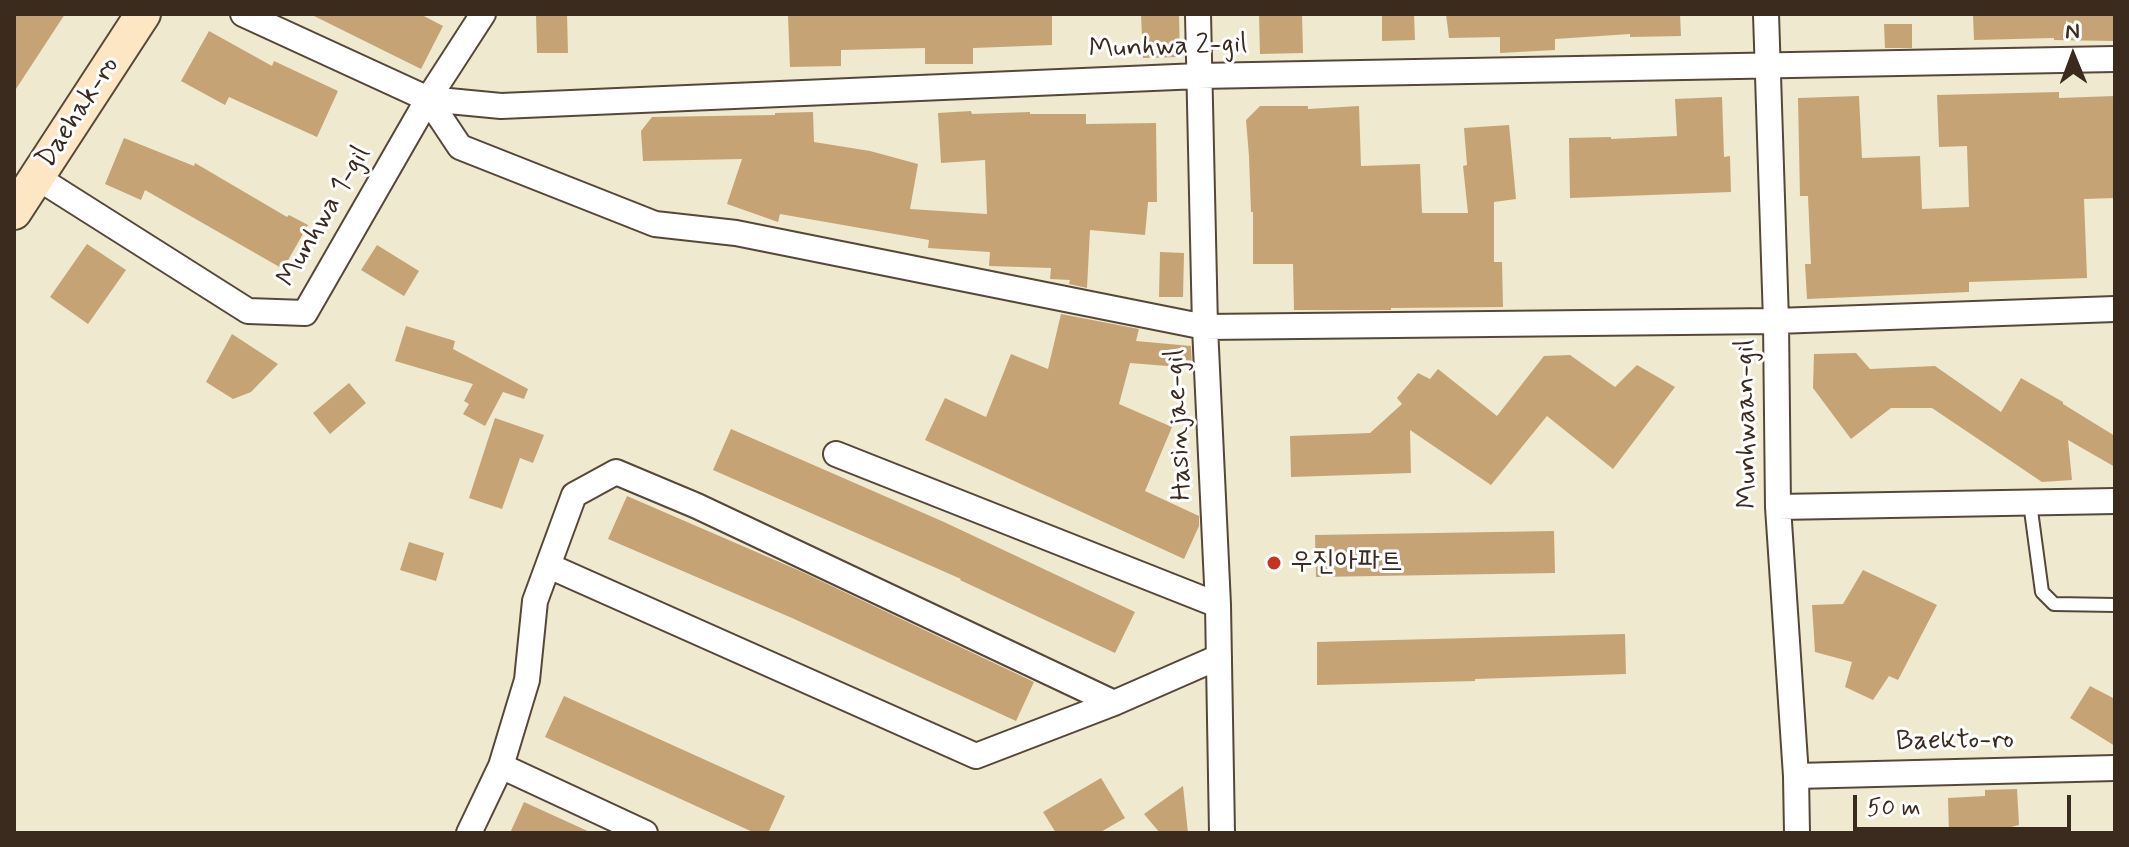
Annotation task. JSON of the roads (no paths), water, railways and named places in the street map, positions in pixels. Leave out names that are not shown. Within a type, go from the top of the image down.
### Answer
[{"type":"street","name":"Daehak-ro","points":[[14,212],[143,14]]},
{"type":"street","name":"Munhwa 2-gil","points":[[243,14],[428,99],[501,106],[1199,76],[2115,59]]},
{"type":"street","name":"Munhwa 1-gil","points":[[38,178],[248,311],[305,313],[428,99],[483,14]]},
{"type":"street","name":"Hasinjae-gil","points":[[1198,14],[1205,327],[1218,605],[1222,833]]},
{"type":"street","name":"Munhwaan-gil","points":[[1766,14],[1776,321],[1778,507],[1797,833]]},
{"type":"street","points":[[428,99],[460,147],[655,224],[736,233],[1205,327],[1776,321],[2115,309]]},
{"type":"street","points":[[836,454],[1218,605]]},
{"type":"street","points":[[469,833],[501,766],[527,680],[535,601],[574,495],[616,472],[697,506],[1114,703]]},
{"type":"street","points":[[1778,507],[2115,501]]},
{"type":"street","points":[[549,566],[976,756],[1114,703],[1219,657]]},
{"type":"street","points":[[501,766],[645,833]]},
{"type":"street","name":"Baekto-ro","points":[[1796,776],[2115,768]]},
{"type":"lane","points":[[2030,503],[2042,592],[2054,604],[2115,605]]},
{"type":"place","name":"우진아파트","points":[[1274,563]]}]
